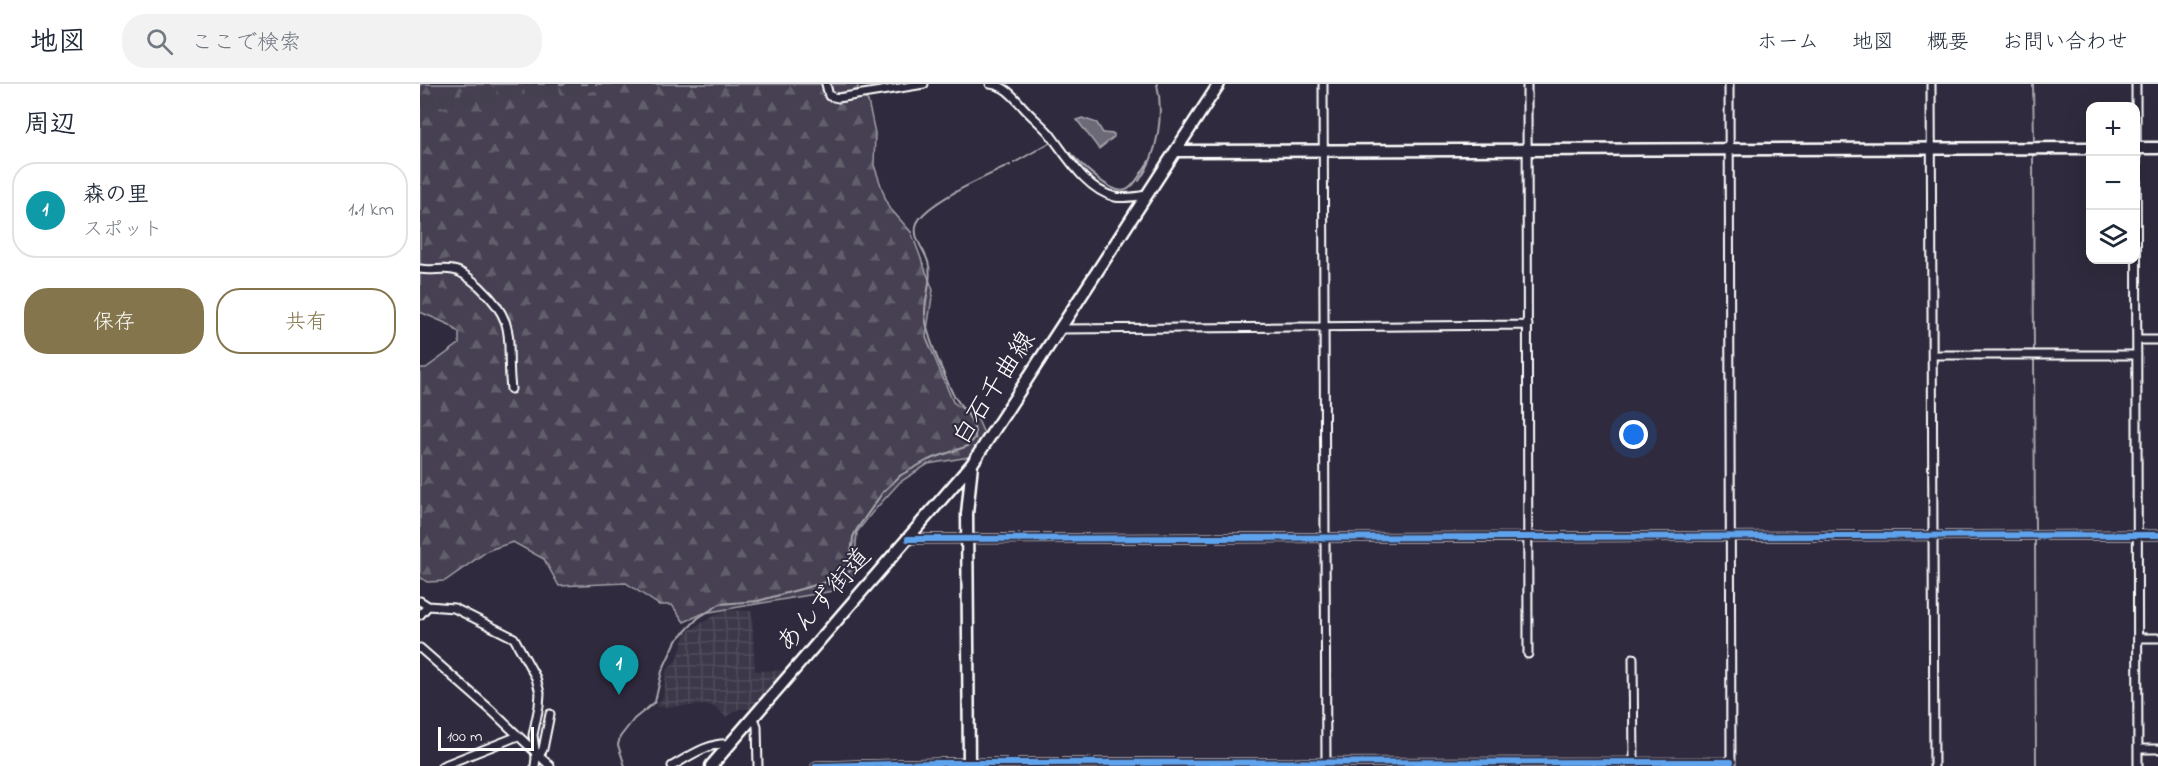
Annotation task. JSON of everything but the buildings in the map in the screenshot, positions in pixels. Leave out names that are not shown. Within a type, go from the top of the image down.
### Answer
[{"type":"street","points":[[826,84],[829,96],[838,98],[924,84]]},
{"type":"street","points":[[990,84],[1006,89],[1049,132],[1064,155],[1096,187],[1122,198],[1147,195]]},
{"type":"street","name":"白石千曲線","points":[[969,765],[967,514],[972,464],[1218,84]]},
{"type":"street","points":[[1323,84],[1326,764]]},
{"type":"street","points":[[1527,84],[1528,654]]},
{"type":"street","points":[[816,766],[1634,762],[1731,764],[1729,84]]},
{"type":"street","points":[[1931,84],[1934,766]]},
{"type":"street","points":[[2136,84],[2136,102]]},
{"type":"street","points":[[1176,151],[2086,148]]},
{"type":"street","points":[[2140,148],[2158,148]]},
{"type":"street","points":[[2136,156],[2138,766]]},
{"type":"street","points":[[420,269],[454,270],[462,273],[499,308],[509,330],[508,365],[511,389]]},
{"type":"street","points":[[1061,329],[1528,325]]},
{"type":"street","points":[[2137,340],[2158,340]]},
{"type":"street","points":[[1932,356],[2137,355]]},
{"type":"street","name":"あんず街道","points":[[711,766],[972,464]]},
{"type":"street","points":[[908,539],[2158,535]]},
{"type":"street","points":[[420,601],[428,606],[454,608],[514,638],[536,678],[540,693],[533,735],[537,754],[536,766]]},
{"type":"street","points":[[420,615],[428,606]]},
{"type":"street","points":[[2138,638],[2158,638]]},
{"type":"street","points":[[420,648],[550,766]]},
{"type":"street","points":[[1633,657],[1634,762]]},
{"type":"street","points":[[537,754],[543,748],[550,714]]},
{"type":"street","points":[[754,718],[757,726],[758,766]]},
{"type":"street","points":[[442,766],[518,736]]},
{"type":"street","points":[[672,766],[707,748],[730,744]]},
{"type":"street","points":[[2138,749],[2158,749]]},
{"type":"shaded area","points":[[1082,118],[1097,123],[1103,133],[1114,134],[1114,137],[1099,149],[1077,120]]},
{"type":"shaded area","points":[[752,611],[755,671],[790,670],[756,709],[739,709],[726,717],[715,707],[708,705],[656,707],[663,697],[667,670],[678,658],[686,632],[721,612]]},
{"type":"green space","points":[[420,84],[858,84],[858,92],[868,101],[875,133],[874,165],[888,206],[911,232],[933,290],[926,337],[953,402],[978,420],[985,436],[969,457],[928,464],[900,482],[857,532],[854,572],[851,579],[833,591],[704,613],[684,622],[672,605],[659,605],[626,583],[559,586],[544,559],[513,542],[489,550],[445,581],[427,582],[420,577],[420,368],[426,368],[459,344],[459,333],[450,325],[420,312]]},
{"type":"waterway","points":[[1139,181],[1151,159],[1158,134],[1160,109],[1157,84]]},
{"type":"waterway","points":[[2033,84],[2034,142]]},
{"type":"waterway","points":[[2132,84],[2132,102]]},
{"type":"waterway","points":[[1014,163],[1051,142]]},
{"type":"waterway","points":[[1069,152],[1104,183],[1120,190],[1126,190],[1133,185],[1149,161]]},
{"type":"waterway","points":[[2033,154],[2034,352]]},
{"type":"waterway","points":[[851,555],[853,537],[857,529],[883,492],[901,475],[928,460],[968,446],[975,438],[973,425],[951,390],[928,330],[925,312],[930,272],[916,229],[917,223],[932,206],[1010,165]]},
{"type":"waterway","points":[[2133,264],[2133,350]]},
{"type":"waterway","points":[[2034,358],[2035,531],[2133,531],[2133,458]]},
{"type":"waterway","points":[[2133,360],[2134,414]]},
{"type":"waterway","points":[[2132,449],[2134,426]]},
{"type":"waterway","points":[[2035,538],[2036,766]]},
{"type":"waterway","points":[[2133,540],[2134,604]]},
{"type":"waterway","points":[[625,766],[618,745],[620,737],[634,719],[655,702],[662,671],[676,641],[698,618],[720,604],[758,601],[844,577],[851,570],[851,560]]},
{"type":"waterway","points":[[2141,609],[2142,635]]},
{"type":"waterway","points":[[2141,702],[2141,744]]},
{"type":"waterway","points":[[2141,755],[2141,766]]},
{"type":"tunnel","points":[[420,102],[595,84]]},
{"type":"cycle path","points":[[908,539],[2158,535]]},
{"type":"cycle path","points":[[816,766],[938,763],[1731,762]]},
{"type":"place","name":"森の里","points":[[619,695]]}]
